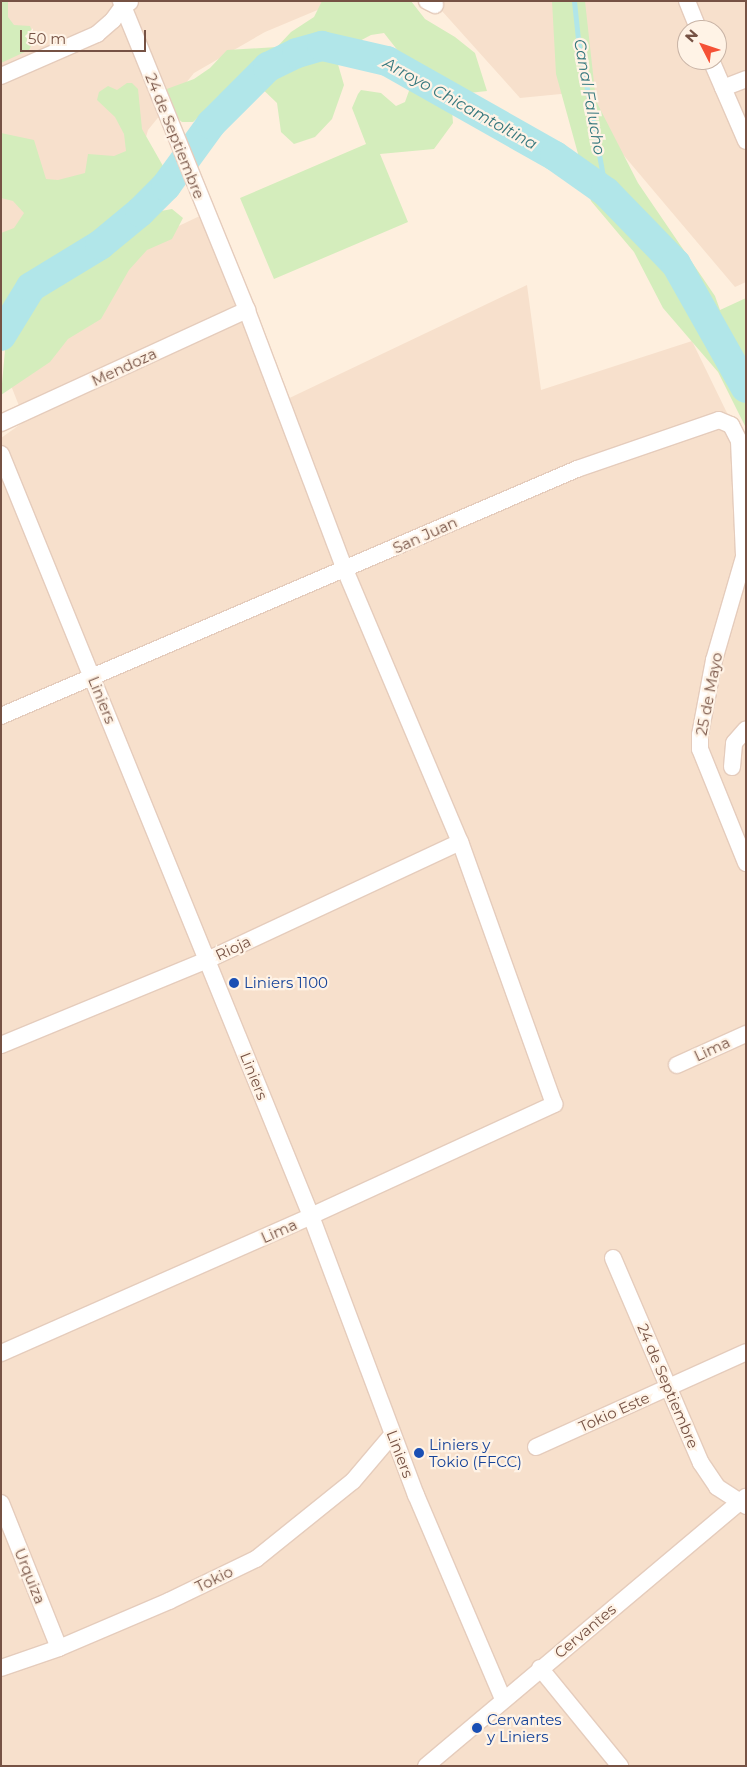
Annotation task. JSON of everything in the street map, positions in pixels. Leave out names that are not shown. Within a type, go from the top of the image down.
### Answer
[{"type":"street","points":[[686,1],[695,20]]},
{"type":"street","points":[[1,76],[97,34],[113,20],[125,3]]},
{"type":"street","name":"24 de Septiembre","points":[[125,3],[159,97],[247,310],[345,570],[460,842],[554,1104]]},
{"type":"street","points":[[715,70],[746,140]]},
{"type":"street","points":[[723,88],[746,79]]},
{"type":"street","name":"Mendoza","points":[[1,423],[247,310]]},
{"type":"street","name":"San Juan","points":[[1,716],[345,570],[576,469],[719,420],[731,425],[739,441],[745,552]]},
{"type":"street","name":"Liniers","points":[[1,454],[311,1216],[392,1435],[503,1699]]},
{"type":"street","name":"25 de Mayo","points":[[745,552],[714,660],[700,735],[700,749],[746,863]]},
{"type":"street","points":[[732,767],[734,743],[746,728]]},
{"type":"street","name":"Rioja","points":[[1,1044],[207,960],[460,842]]},
{"type":"street","name":"Lima","points":[[678,1065],[746,1034]]},
{"type":"street","name":"Lima","points":[[1,1353],[311,1216],[554,1104]]},
{"type":"street","name":"24 de Septiembre","points":[[613,1258],[708,1476],[717,1487],[744,1501]]},
{"type":"street","name":"Tokio Este","points":[[536,1447],[746,1352]]},
{"type":"street","name":"Tokio","points":[[1,1668],[59,1648],[169,1601],[256,1559],[353,1480],[392,1435]]},
{"type":"street","name":"Cervantes","points":[[426,1766],[540,1668],[744,1501]]},
{"type":"street","name":"Urquiza","points":[[1,1504],[59,1648]]},
{"type":"street","points":[[540,1668],[620,1766]]},
{"type":"shaded area","points":[[1,1],[339,1],[265,32],[194,73],[148,130],[135,175],[1,244]]},
{"type":"shaded area","points":[[433,1],[746,1],[746,282],[735,287],[571,93],[520,98]]},
{"type":"shaded area","points":[[206,213],[279,403],[527,285],[541,390],[692,341],[746,452],[746,1766],[1,1766],[1,438],[25,421],[10,383],[124,252]]},
{"type":"green space","points":[[1,1],[8,1],[8,17],[14,25],[30,26],[35,38],[29,50],[1,63]]},
{"type":"green space","points":[[322,1],[411,1],[425,19],[455,37],[475,53],[487,91],[469,93],[452,110],[453,123],[434,149],[380,154],[408,222],[274,279],[240,198],[366,144],[352,108],[358,94],[361,90],[381,93],[396,106],[405,102],[410,88],[406,61],[384,33],[371,35],[335,54],[344,85],[332,119],[315,137],[294,144],[281,132],[277,103],[251,78],[237,83],[193,122],[182,122],[171,113],[164,90],[194,79],[210,68],[227,50],[277,47],[291,32],[314,17]]},
{"type":"green space","points":[[552,1],[585,1],[596,101],[638,183],[715,296],[720,310],[746,298],[746,428],[718,372],[663,308],[634,252],[591,201],[556,74]]},
{"type":"green space","points":[[127,83],[132,83],[138,89],[142,129],[163,166],[150,188],[161,211],[172,209],[183,218],[172,239],[147,250],[129,270],[101,319],[68,339],[50,362],[1,395],[5,350],[1,344],[1,233],[14,228],[24,213],[13,201],[1,198],[1,133],[34,140],[46,179],[58,180],[85,173],[88,154],[114,156],[126,151],[124,134],[115,117],[97,100],[99,92],[108,86],[117,90]]},
{"type":"waterway","name":"Canal Falucho","points":[[574,1],[578,40],[606,192]]},
{"type":"waterway","name":"Arroyo Chicamtoltina","points":[[1,336],[31,287],[100,245],[140,212],[166,186],[211,124],[268,67],[297,53],[322,46],[387,61],[555,156],[606,192],[676,264],[746,388]]},
{"type":"place","name":"Liniers 1100","points":[[234,983]]},
{"type":"place","name":"Liniers y Tokio (FFCC)","points":[[419,1453]]},
{"type":"place","name":"Cervantes y Liniers","points":[[477,1728]]}]
